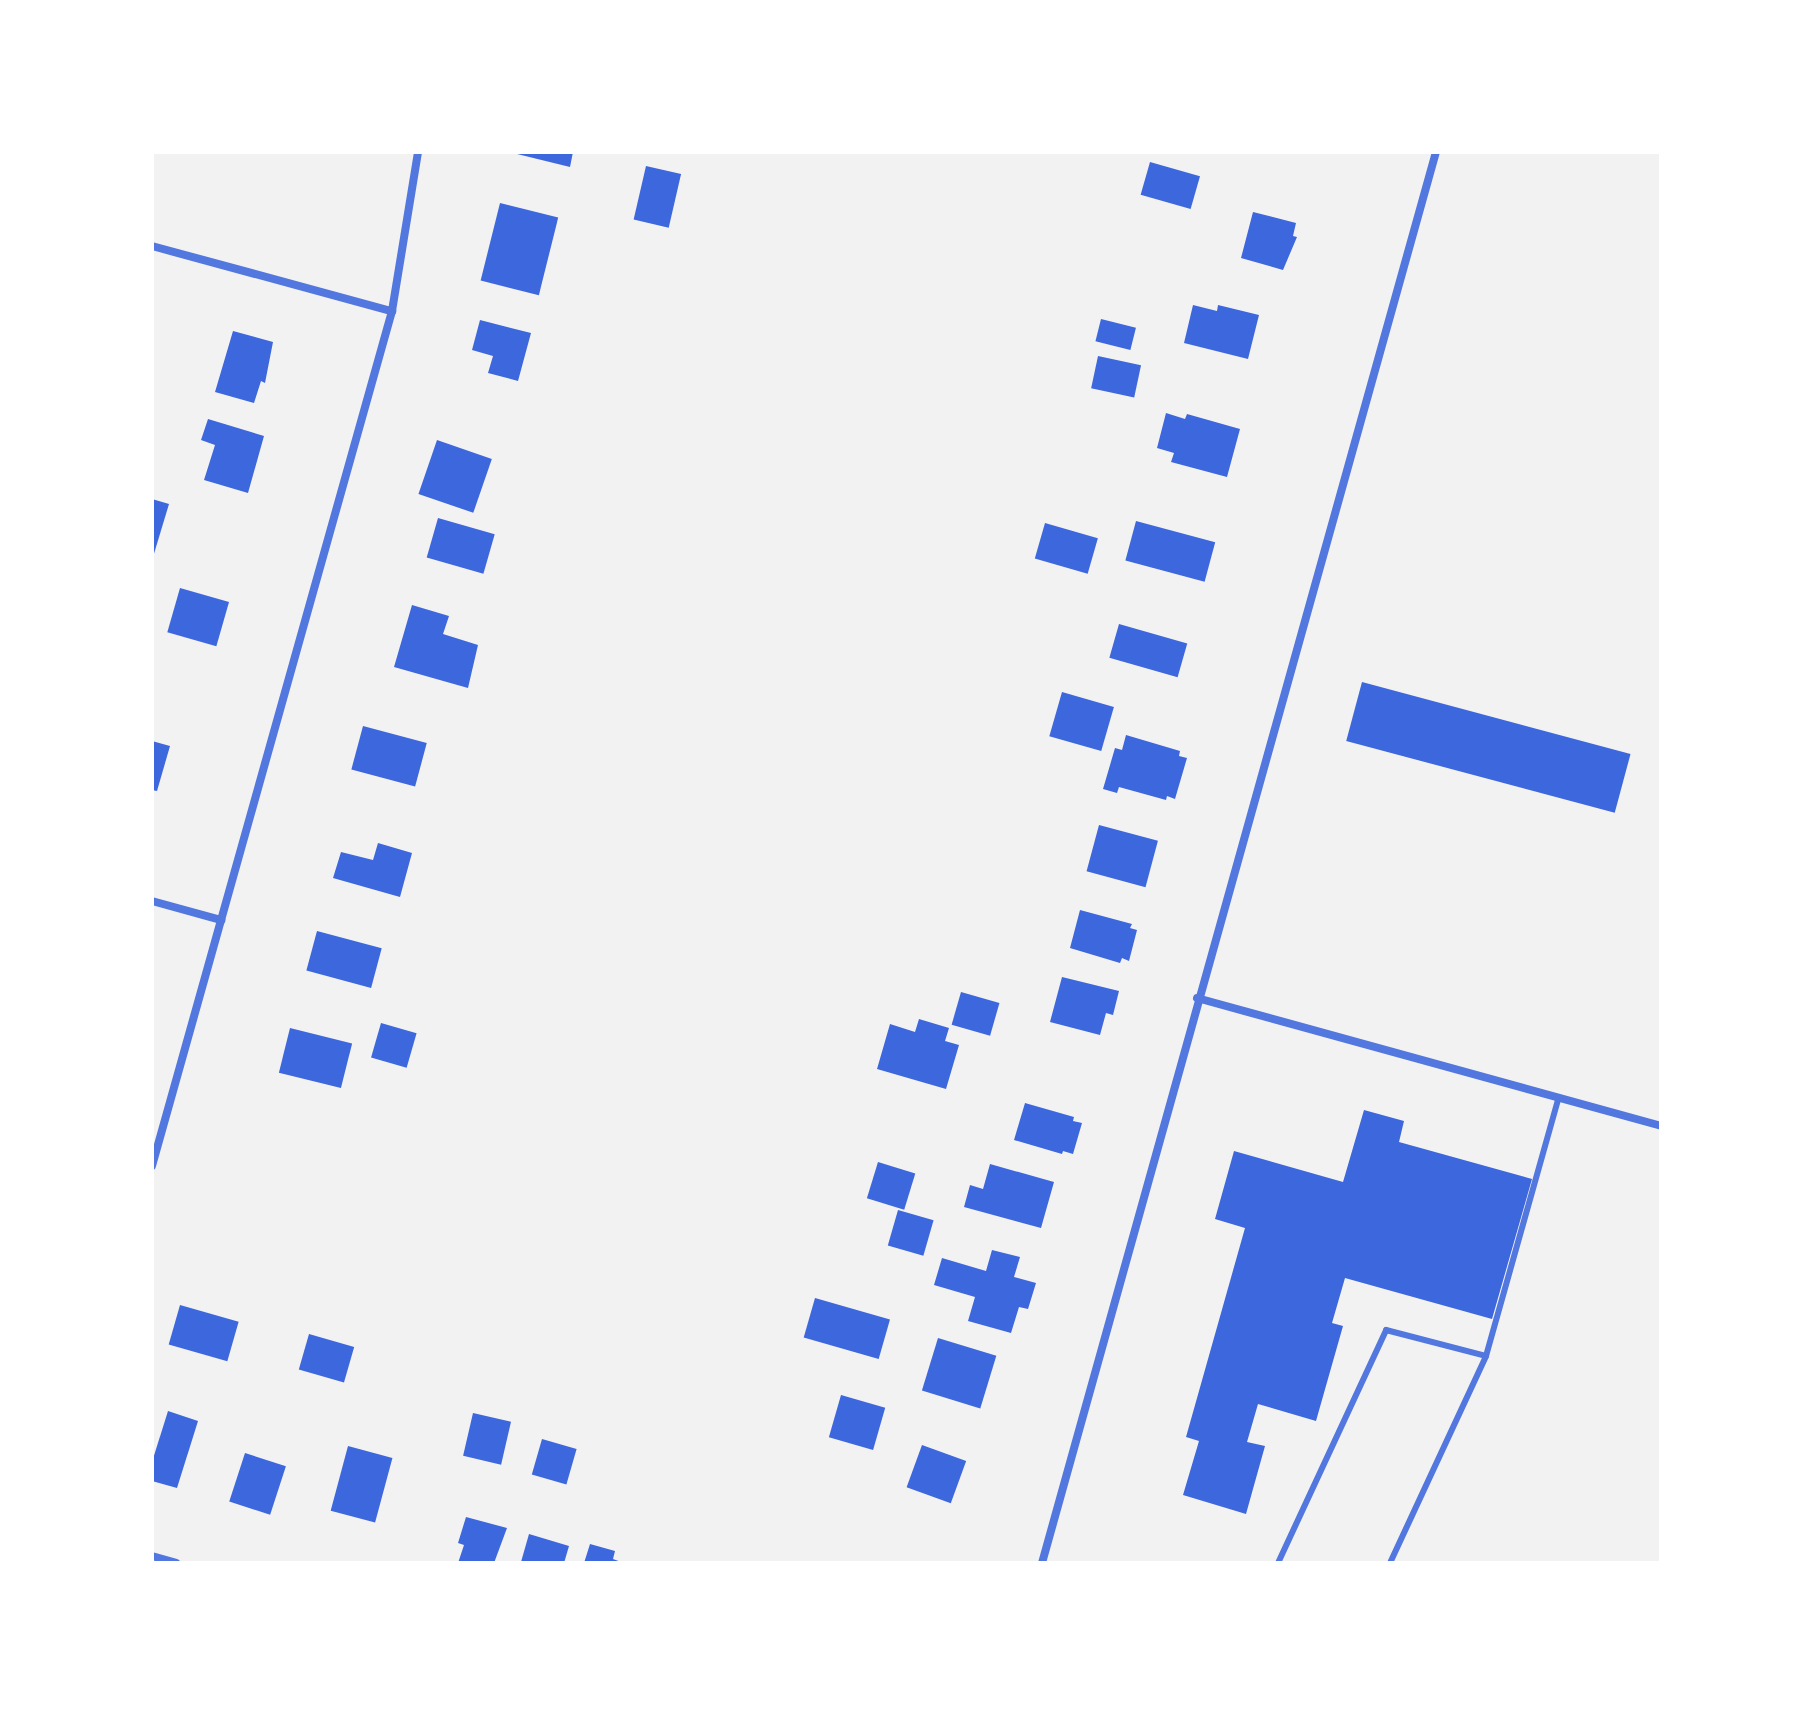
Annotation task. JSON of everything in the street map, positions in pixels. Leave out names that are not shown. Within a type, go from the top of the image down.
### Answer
[{"type":"street","points":[[152,1166],[392,311],[418,152]]},
{"type":"street","points":[[1042,1563],[1197,998],[1436,152]]},
{"type":"street","points":[[152,246],[392,311]]},
{"type":"street","points":[[152,901],[221,920]]},
{"type":"street","points":[[1197,998],[1661,1126]]},
{"type":"street","points":[[152,1556],[176,1563]]},
{"type":"lane","points":[[1390,1563],[1486,1356],[1559,1097]]},
{"type":"lane","points":[[1278,1563],[1386,1330],[1486,1356]]},
{"type":"building","points":[[509,152],[573,152],[570,167]]},
{"type":"building","points":[[1150,162],[1200,176],[1191,209],[1141,195]]},
{"type":"building","points":[[646,166],[681,174],[669,228],[634,220]]},
{"type":"building","points":[[500,203],[558,218],[539,295],[481,281]]},
{"type":"building","points":[[1253,212],[1296,223],[1293,236],[1297,237],[1283,270],[1241,258]]},
{"type":"building","points":[[1193,305],[1217,311],[1218,305],[1259,315],[1248,359],[1184,343]]},
{"type":"building","points":[[1101,319],[1136,328],[1130,350],[1095,341]]},
{"type":"building","points":[[480,320],[531,333],[518,381],[488,373],[493,356],[472,350]]},
{"type":"building","points":[[233,331],[273,342],[265,383],[261,381],[254,403],[215,392]]},
{"type":"building","points":[[1098,356],[1141,365],[1134,397],[1091,388]]},
{"type":"building","points":[[1166,413],[1185,419],[1187,414],[1240,429],[1227,477],[1171,462],[1174,453],[1157,448]]},
{"type":"building","points":[[208,419],[264,436],[248,493],[204,480],[215,445],[201,440]]},
{"type":"building","points":[[437,440],[492,459],[473,513],[418,494]]},
{"type":"building","points":[[152,499],[169,504],[153,557],[152,557]]},
{"type":"building","points":[[438,518],[495,534],[483,574],[427,557]]},
{"type":"building","points":[[1136,521],[1215,542],[1205,582],[1125,561]]},
{"type":"building","points":[[1045,523],[1098,538],[1088,574],[1035,559]]},
{"type":"building","points":[[180,588],[229,602],[216,646],[167,632]]},
{"type":"building","points":[[412,605],[449,616],[443,634],[478,645],[468,688],[394,667]]},
{"type":"building","points":[[1119,624],[1187,644],[1178,677],[1109,658]]},
{"type":"building","points":[[1362,682],[1631,754],[1615,813],[1346,741]]},
{"type":"building","points":[[1062,692],[1114,707],[1101,751],[1049,736]]},
{"type":"building","points":[[363,726],[427,743],[415,787],[351,769]]},
{"type":"building","points":[[1126,735],[1180,751],[1179,756],[1187,758],[1175,799],[1167,796],[1166,800],[1119,787],[1117,793],[1103,789],[1115,748],[1122,750]]},
{"type":"building","points":[[152,741],[170,746],[157,791],[152,790]]},
{"type":"building","points":[[1099,825],[1158,841],[1145,887],[1087,871]]},
{"type":"building","points":[[378,843],[412,853],[400,897],[333,878],[341,852],[373,860]]},
{"type":"building","points":[[1080,910],[1132,924],[1130,928],[1137,930],[1129,961],[1122,958],[1120,963],[1070,948]]},
{"type":"building","points":[[317,931],[382,948],[371,988],[306,971]]},
{"type":"building","points":[[1062,977],[1119,991],[1113,1015],[1106,1013],[1100,1035],[1050,1022]]},
{"type":"building","points":[[961,992],[999,1003],[990,1036],[952,1025]]},
{"type":"building","points":[[919,1019],[949,1028],[945,1041],[959,1045],[946,1089],[877,1069],[890,1024],[915,1032]]},
{"type":"building","points":[[381,1023],[417,1033],[407,1068],[371,1058]]},
{"type":"building","points":[[290,1028],[352,1043],[341,1088],[279,1073]]},
{"type":"building","points":[[1025,1103],[1074,1117],[1073,1121],[1082,1123],[1073,1154],[1063,1151],[1062,1154],[1014,1140]]},
{"type":"building","points":[[1364,1110],[1404,1121],[1399,1142],[1532,1179],[1492,1319],[1345,1278],[1332,1323],[1343,1326],[1316,1421],[1258,1404],[1247,1442],[1265,1446],[1246,1514],[1183,1495],[1199,1441],[1186,1437],[1245,1228],[1215,1219],[1234,1151],[1343,1182]]},
{"type":"building","points":[[878,1162],[915,1173],[904,1210],[867,1198]]},
{"type":"building","points":[[990,1164],[1054,1182],[1041,1228],[964,1207],[970,1185],[983,1189]]},
{"type":"building","points":[[898,1210],[934,1220],[923,1256],[888,1246]]},
{"type":"building","points":[[992,1250],[1020,1257],[1014,1277],[1036,1283],[1028,1309],[1019,1307],[1011,1333],[968,1321],[975,1297],[934,1285],[942,1258],[986,1271]]},
{"type":"building","points":[[815,1298],[890,1319],[879,1359],[804,1337]]},
{"type":"building","points":[[180,1305],[239,1322],[227,1361],[169,1344]]},
{"type":"building","points":[[309,1334],[354,1347],[344,1383],[299,1370]]},
{"type":"building","points":[[938,1338],[996,1356],[980,1408],[922,1391]]},
{"type":"building","points":[[841,1395],[885,1408],[873,1450],[829,1437]]},
{"type":"building","points":[[168,1411],[198,1421],[177,1488],[152,1481],[152,1462]]},
{"type":"building","points":[[473,1413],[511,1422],[501,1465],[463,1456]]},
{"type":"building","points":[[542,1439],[577,1449],[566,1484],[532,1475]]},
{"type":"building","points":[[922,1445],[966,1461],[951,1503],[907,1487]]},
{"type":"building","points":[[348,1446],[392,1458],[375,1523],[331,1511]]},
{"type":"building","points":[[245,1453],[286,1466],[270,1515],[229,1502]]},
{"type":"building","points":[[466,1517],[507,1528],[494,1563],[458,1563],[464,1545],[458,1543]]},
{"type":"building","points":[[529,1534],[569,1546],[564,1563],[521,1562]]},
{"type":"building","points":[[590,1544],[615,1551],[613,1559],[624,1563],[584,1563]]}]
